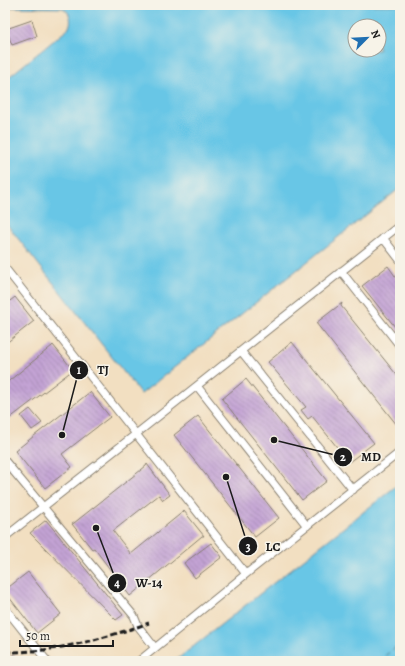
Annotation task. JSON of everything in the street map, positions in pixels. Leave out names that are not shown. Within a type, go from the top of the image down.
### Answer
[{"type":"lane","points":[[5,538],[400,225]]},
{"type":"lane","points":[[383,238],[400,260]]},
{"type":"lane","points":[[5,268],[246,574]]},
{"type":"lane","points":[[341,271],[400,346]]},
{"type":"lane","points":[[241,351],[353,490]]},
{"type":"lane","points":[[196,386],[307,526]]},
{"type":"lane","points":[[139,661],[400,452]]},
{"type":"lane","points":[[5,461],[134,616],[138,626],[155,648]]},
{"type":"lane","points":[[5,608],[47,661]]},
{"type":"water","points":[[5,5],[400,5],[400,188],[141,394],[5,222],[5,80],[68,29],[70,26],[69,14],[63,8],[5,7]]},
{"type":"water","points":[[400,483],[400,661],[175,661]]},
{"type":"building","points":[[32,20],[37,36],[12,45],[6,29]]},
{"type":"building","points":[[388,266],[400,283],[400,333],[362,286]]},
{"type":"building","points":[[15,297],[34,321],[5,344],[5,305]]},
{"type":"building","points":[[342,303],[341,306],[400,379],[400,423],[397,425],[316,323]]},
{"type":"building","points":[[292,342],[374,443],[349,462],[312,416],[308,419],[301,410],[306,407],[268,362]]},
{"type":"building","points":[[53,345],[73,370],[5,422],[5,384]]},
{"type":"building","points":[[246,379],[327,481],[302,500],[222,399]]},
{"type":"building","points":[[90,392],[110,417],[62,454],[72,467],[45,488],[15,451]]},
{"type":"building","points":[[30,409],[42,423],[32,430],[21,416]]},
{"type":"building","points":[[198,416],[279,518],[255,537],[174,435]]},
{"type":"building","points":[[147,464],[170,495],[163,500],[159,495],[113,531],[131,554],[184,511],[204,536],[202,536],[130,596],[94,548],[92,549],[72,524]]},
{"type":"building","points":[[46,520],[123,615],[116,620],[30,533]]},
{"type":"building","points":[[211,543],[222,557],[195,578],[184,563]]},
{"type":"building","points":[[28,572],[61,614],[37,633],[5,592],[5,590]]},
{"type":"building","points":[[14,655],[20,658],[22,657],[25,661],[6,661]]},
{"type":"ferry route","points":[[378,661],[400,644]]},
{"type":"railway","points":[[5,652],[42,650],[78,644],[149,623]]},
{"type":"place","name":"TJ","points":[[62,435]]},
{"type":"place","name":"MD","points":[[274,440]]},
{"type":"place","name":"LC","points":[[226,477]]},
{"type":"place","name":"W-14","points":[[96,528]]}]
